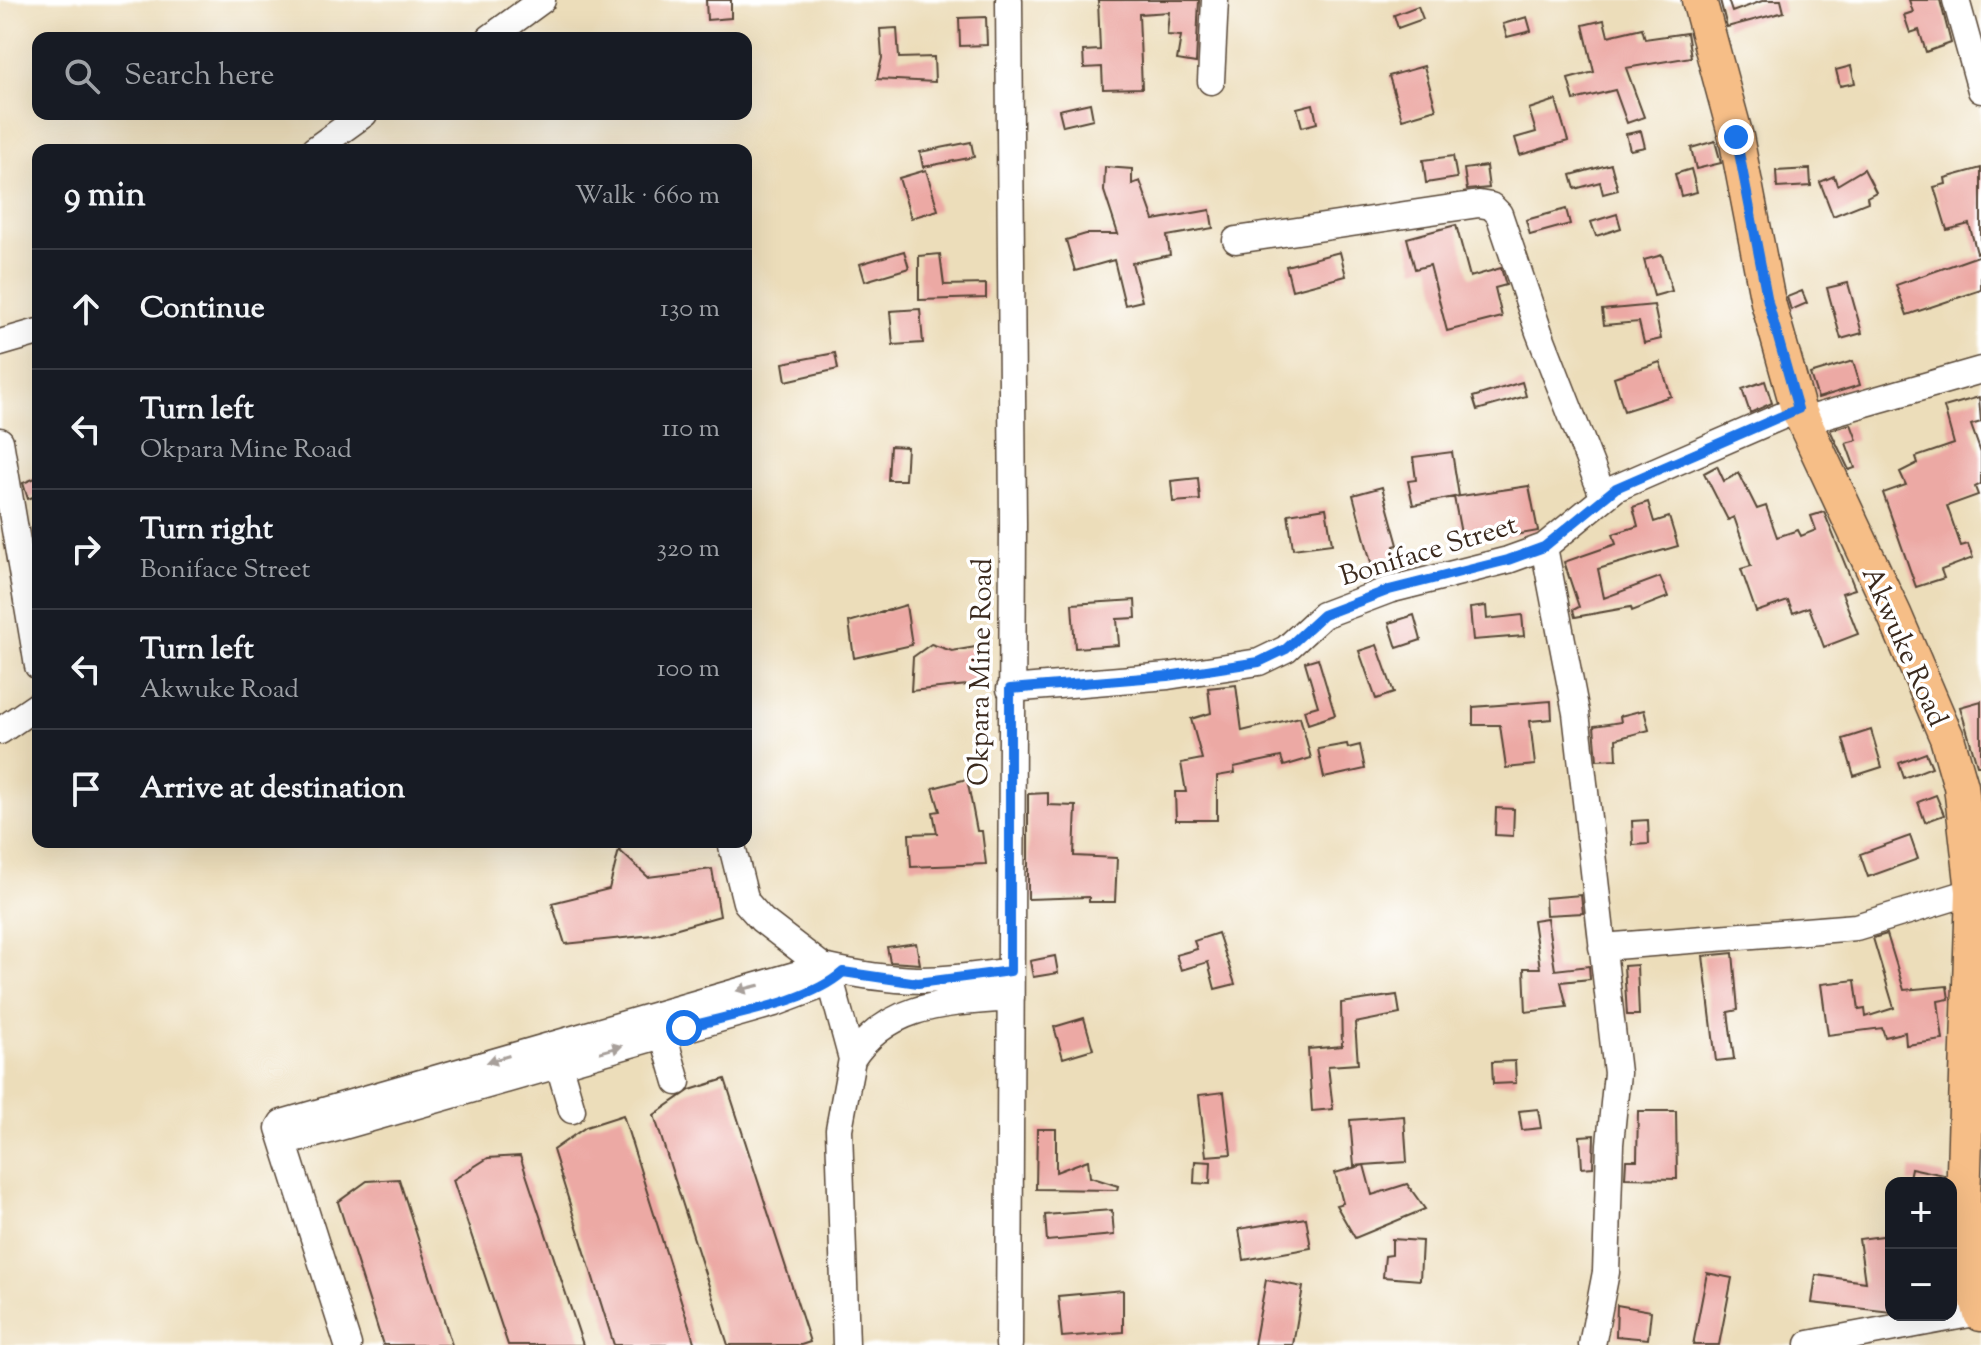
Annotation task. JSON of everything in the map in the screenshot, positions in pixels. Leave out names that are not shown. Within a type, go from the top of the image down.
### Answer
[{"type":"main road","name":"Akwuke Road","points":[[1699,0],[1739,148],[1768,302],[1801,415],[1894,614],[1947,738],[1965,806],[1977,890],[1971,1275],[1980,1313]]},
{"type":"street","points":[[498,32],[542,0]]},
{"type":"street","name":"Okpara Mine Road","points":[[1009,0],[1013,524],[1009,1345]]},
{"type":"street","points":[[1211,81],[1215,0]]},
{"type":"street","points":[[1956,0],[1981,90]]},
{"type":"street","points":[[322,144],[356,120]]},
{"type":"street","points":[[1236,240],[1479,204],[1491,206],[1499,214],[1539,332],[1603,496]]},
{"type":"street","points":[[0,343],[32,334]]},
{"type":"street","name":"Boniface Street","points":[[1010,689],[1168,676],[1259,662],[1286,649],[1323,615],[1389,590],[1508,560],[1544,547],[1561,536],[1603,496],[1801,415],[1981,370]]},
{"type":"street","points":[[0,441],[32,630]]},
{"type":"street","points":[[1544,547],[1574,700],[1617,1073],[1610,1144],[1606,1272],[1592,1345]]},
{"type":"street","points":[[0,731],[32,709]]},
{"type":"street","points":[[732,848],[746,902],[762,920],[833,974],[918,983],[1010,971]]},
{"type":"street","points":[[1602,947],[1856,927],[1977,890]]},
{"type":"street","points":[[348,1345],[299,1202],[279,1128],[282,1123],[351,1112],[660,1025],[778,1002],[833,974]]},
{"type":"street","points":[[833,974],[852,1059],[839,1129],[846,1345]]},
{"type":"street","points":[[852,1059],[862,1044],[899,1014],[940,1004],[1011,998]]},
{"type":"street","points":[[660,1025],[677,1082]]},
{"type":"street","points":[[556,1054],[572,1110]]},
{"type":"street","points":[[1809,1344],[1980,1313]]},
{"type":"building","points":[[706,0],[731,0],[731,18],[707,20]]},
{"type":"building","points":[[1098,0],[1199,0],[1196,63],[1177,60],[1181,36],[1167,35],[1169,12],[1139,14],[1142,88],[1103,89],[1102,67],[1084,68],[1083,51],[1100,50]]},
{"type":"building","points":[[1720,0],[1728,0],[1732,12],[1765,0],[1781,0],[1784,12],[1727,27]]},
{"type":"building","points":[[1909,0],[1940,0],[1951,43],[1926,52],[1919,30],[1910,33],[1904,15],[1913,12]]},
{"type":"building","points":[[1418,6],[1423,19],[1398,28],[1394,15]]},
{"type":"building","points":[[986,17],[987,45],[960,46],[959,18]]},
{"type":"building","points":[[1527,17],[1531,31],[1507,37],[1503,24]]},
{"type":"building","points":[[1604,20],[1608,36],[1642,28],[1645,39],[1687,33],[1691,57],[1626,68],[1644,117],[1627,123],[1615,90],[1574,100],[1568,79],[1594,72],[1583,25]]},
{"type":"building","points":[[897,28],[899,58],[934,57],[935,82],[877,79],[882,58],[880,29]]},
{"type":"building","points":[[1424,66],[1436,109],[1402,119],[1389,76]]},
{"type":"building","points":[[1851,66],[1855,83],[1840,86],[1836,70]]},
{"type":"building","points":[[1556,100],[1568,141],[1520,155],[1515,138],[1536,132],[1529,109]]},
{"type":"building","points":[[1090,103],[1093,119],[1063,126],[1059,110]]},
{"type":"building","points":[[1313,104],[1317,123],[1302,127],[1297,108]]},
{"type":"building","points":[[1641,131],[1645,147],[1630,150],[1626,134]]},
{"type":"building","points":[[1715,141],[1721,163],[1696,169],[1691,148]]},
{"type":"building","points":[[971,142],[974,157],[923,167],[920,152]]},
{"type":"building","points":[[1453,156],[1457,178],[1426,183],[1423,160]]},
{"type":"building","points":[[1611,164],[1618,190],[1603,194],[1600,182],[1575,189],[1571,175]]},
{"type":"building","points":[[1486,166],[1489,188],[1467,190],[1464,169]]},
{"type":"building","points":[[1105,167],[1132,169],[1132,184],[1140,181],[1154,220],[1210,210],[1213,228],[1167,236],[1170,255],[1132,263],[1142,301],[1125,305],[1114,260],[1075,271],[1066,240],[1086,234],[1118,234],[1104,191]]},
{"type":"building","points":[[1981,168],[1981,252],[1977,253],[1969,224],[1947,230],[1934,187],[1946,184],[1945,178]]},
{"type":"building","points":[[1691,169],[1697,192],[1681,196],[1675,174]]},
{"type":"building","points":[[1810,169],[1811,186],[1777,188],[1776,171]]},
{"type":"building","points":[[1864,169],[1876,192],[1867,197],[1868,202],[1833,216],[1820,182],[1834,176],[1837,185]]},
{"type":"building","points":[[926,170],[938,210],[911,218],[899,178]]},
{"type":"building","points":[[1566,209],[1570,224],[1530,235],[1526,220]]},
{"type":"building","points":[[1617,214],[1621,228],[1596,236],[1591,222]]},
{"type":"building","points":[[1456,225],[1470,277],[1501,268],[1506,285],[1495,288],[1502,317],[1447,331],[1430,265],[1415,269],[1407,238]]},
{"type":"building","points":[[904,251],[909,268],[865,281],[860,264]]},
{"type":"building","points":[[1340,252],[1346,276],[1292,290],[1286,266]]},
{"type":"building","points":[[940,254],[944,285],[986,284],[986,298],[919,300],[919,256]]},
{"type":"building","points":[[1662,255],[1672,291],[1654,296],[1644,260]]},
{"type":"building","points":[[1981,255],[1981,290],[1907,315],[1896,285]]},
{"type":"building","points":[[1848,283],[1862,333],[1841,339],[1827,288]]},
{"type":"building","points":[[1802,291],[1807,303],[1791,310],[1787,297]]},
{"type":"building","points":[[1654,305],[1661,339],[1644,343],[1639,322],[1604,325],[1602,310]]},
{"type":"building","points":[[920,309],[923,343],[893,345],[890,311]]},
{"type":"building","points":[[835,353],[838,369],[786,381],[783,363]]},
{"type":"building","points":[[1853,361],[1860,385],[1818,398],[1810,374]]},
{"type":"building","points":[[1660,362],[1671,396],[1624,411],[1614,377]]},
{"type":"building","points":[[1765,381],[1772,403],[1750,413],[1742,389]]},
{"type":"building","points":[[1522,382],[1526,396],[1477,410],[1473,397]]},
{"type":"building","points":[[1979,397],[1981,422],[1971,425],[1981,453],[1981,484],[1975,487],[1978,495],[1947,506],[1961,546],[1968,544],[1973,558],[1941,570],[1944,578],[1916,587],[1883,493],[1906,485],[1900,472],[1918,463],[1916,457],[1954,444],[1944,407]]},
{"type":"building","points":[[1851,424],[1857,440],[1846,443],[1855,468],[1849,470],[1830,430]]},
{"type":"building","points":[[890,446],[907,447],[905,480],[888,480]]},
{"type":"building","points":[[1452,452],[1459,496],[1413,505],[1408,481],[1416,480],[1413,457]]},
{"type":"building","points":[[1717,466],[1724,481],[1739,473],[1757,509],[1766,506],[1777,537],[1798,530],[1801,536],[1816,530],[1811,516],[1824,512],[1855,589],[1842,593],[1858,634],[1824,647],[1809,607],[1793,613],[1788,601],[1756,612],[1741,569],[1751,566],[1734,517],[1728,520],[1704,473]]},
{"type":"building","points":[[1198,478],[1200,500],[1173,502],[1171,481]]},
{"type":"building","points":[[32,479],[32,497],[28,499],[23,483]]},
{"type":"building","points":[[1529,486],[1538,531],[1463,544],[1454,497]]},
{"type":"building","points":[[1382,487],[1398,545],[1394,546],[1399,563],[1373,570],[1353,495]]},
{"type":"building","points":[[1648,502],[1654,522],[1669,517],[1678,546],[1598,569],[1604,598],[1660,577],[1668,597],[1632,611],[1631,607],[1575,617],[1573,610],[1579,607],[1564,562],[1616,544],[1613,534],[1638,526],[1633,507]]},
{"type":"building","points":[[1326,508],[1332,544],[1293,549],[1288,514]]},
{"type":"building","points":[[1135,600],[1136,618],[1117,619],[1119,645],[1075,648],[1072,604]]},
{"type":"building","points":[[906,605],[912,645],[854,658],[849,622]]},
{"type":"building","points":[[1486,606],[1487,619],[1522,615],[1524,636],[1473,640],[1470,608]]},
{"type":"building","points":[[1414,615],[1421,640],[1397,648],[1389,623]]},
{"type":"building","points":[[931,644],[952,651],[982,646],[986,683],[911,691],[913,657]]},
{"type":"building","points":[[1377,645],[1394,693],[1376,699],[1359,651]]},
{"type":"building","points":[[1318,658],[1335,715],[1308,724],[1304,710],[1318,706],[1305,662]]},
{"type":"building","points":[[1236,685],[1242,731],[1300,717],[1311,758],[1284,766],[1281,757],[1234,767],[1235,773],[1217,776],[1217,820],[1176,820],[1175,792],[1186,792],[1181,763],[1202,759],[1191,719],[1211,713],[1208,688]]},
{"type":"building","points":[[1551,701],[1552,719],[1530,721],[1535,765],[1506,768],[1500,725],[1473,725],[1473,707]]},
{"type":"building","points":[[1981,701],[1981,765],[1977,765],[1960,707]]},
{"type":"building","points":[[1644,710],[1649,730],[1616,739],[1617,759],[1597,760],[1594,726],[1621,722],[1620,716]]},
{"type":"building","points":[[1871,730],[1882,767],[1854,776],[1843,739]]},
{"type":"building","points":[[1347,744],[1348,748],[1360,745],[1365,769],[1324,778],[1318,749]]},
{"type":"building","points":[[1926,753],[1932,767],[1904,778],[1899,763]]},
{"type":"building","points":[[967,779],[977,831],[982,831],[986,864],[911,867],[909,834],[937,833],[933,812],[940,811],[933,788]]},
{"type":"building","points":[[1048,793],[1048,805],[1076,806],[1074,856],[1117,858],[1115,902],[1089,902],[1089,897],[1028,899],[1028,794]]},
{"type":"building","points":[[1936,795],[1944,815],[1925,822],[1918,802]]},
{"type":"building","points":[[1496,808],[1514,809],[1513,836],[1495,835]]},
{"type":"building","points":[[1648,820],[1649,844],[1633,845],[1632,821]]},
{"type":"building","points":[[1910,836],[1918,859],[1868,877],[1860,854]]},
{"type":"building","points":[[619,850],[648,877],[712,869],[720,916],[653,935],[565,944],[552,903],[609,889]]},
{"type":"building","points":[[1581,895],[1583,913],[1546,915],[1545,898]]},
{"type":"building","points":[[1547,918],[1555,970],[1589,966],[1590,979],[1561,982],[1567,1007],[1526,1012],[1524,968],[1540,968],[1533,920]]},
{"type":"building","points":[[1218,933],[1235,984],[1215,989],[1208,962],[1181,970],[1176,955],[1197,949],[1194,941]]},
{"type":"building","points":[[1887,934],[1904,990],[1947,986],[1949,999],[1938,1001],[1943,1040],[1906,1045],[1905,1032],[1885,1037],[1882,1028],[1828,1035],[1821,984],[1855,980],[1859,1010],[1865,1009],[1866,1017],[1894,1008],[1873,938]]},
{"type":"building","points":[[916,943],[920,964],[890,962],[887,947]]},
{"type":"building","points":[[1733,953],[1738,1010],[1728,1012],[1734,1059],[1716,1061],[1703,956]]},
{"type":"building","points":[[1055,956],[1058,973],[1033,977],[1030,961]]},
{"type":"building","points":[[1637,965],[1639,1015],[1627,1015],[1624,966]]},
{"type":"building","points":[[1397,995],[1400,1014],[1355,1023],[1358,1064],[1328,1066],[1333,1109],[1312,1111],[1308,1049],[1342,1046],[1341,1003]]},
{"type":"building","points":[[1084,1018],[1093,1049],[1063,1058],[1054,1027]]},
{"type":"building","points":[[1515,1061],[1516,1083],[1493,1084],[1492,1062]]},
{"type":"building","points":[[725,1079],[810,1342],[801,1345],[728,1345],[654,1115],[690,1090]]},
{"type":"building","points":[[1224,1092],[1231,1154],[1206,1156],[1199,1095]]},
{"type":"building","points":[[1538,1109],[1541,1128],[1522,1130],[1519,1111]]},
{"type":"building","points":[[1638,1111],[1676,1111],[1677,1179],[1625,1178],[1626,1160],[1637,1160]]},
{"type":"building","points":[[623,1115],[695,1345],[614,1345],[553,1150],[586,1127]]},
{"type":"building","points":[[1404,1116],[1407,1162],[1354,1166],[1350,1120]]},
{"type":"building","points":[[1037,1129],[1056,1129],[1056,1172],[1088,1160],[1090,1177],[1118,1186],[1117,1190],[1036,1189]]},
{"type":"building","points":[[1594,1135],[1593,1167],[1582,1168],[1580,1136]]},
{"type":"building","points":[[520,1156],[583,1345],[508,1345],[453,1180],[488,1158]]},
{"type":"building","points":[[1195,1161],[1211,1162],[1210,1184],[1194,1183]]},
{"type":"building","points":[[1364,1165],[1372,1195],[1407,1184],[1425,1209],[1355,1238],[1336,1205],[1343,1203],[1335,1173]]},
{"type":"building","points":[[1911,1168],[1944,1175],[1944,1177],[1909,1177]]},
{"type":"building","points":[[399,1179],[452,1345],[383,1345],[338,1202],[367,1181]]},
{"type":"building","points":[[1112,1210],[1114,1235],[1047,1241],[1045,1215]]},
{"type":"building","points":[[1306,1218],[1311,1248],[1244,1260],[1239,1229]]},
{"type":"building","points":[[1885,1236],[1885,1311],[1812,1303],[1816,1275],[1865,1282],[1859,1239]]},
{"type":"building","points":[[1392,1239],[1422,1241],[1420,1280],[1383,1277],[1385,1256],[1392,1255]]},
{"type":"building","points":[[1707,1273],[1732,1278],[1719,1345],[1693,1345]]},
{"type":"building","points":[[1266,1280],[1303,1287],[1293,1345],[1254,1345]]},
{"type":"building","points":[[1123,1290],[1123,1332],[1062,1337],[1058,1296]]},
{"type":"building","points":[[1617,1305],[1651,1311],[1648,1339],[1616,1336]]},
{"type":"route","points":[[684,1028],[778,1002],[831,982],[843,972],[881,980],[918,983],[1010,971],[1010,689],[1168,676],[1259,662],[1286,649],[1323,615],[1389,590],[1508,560],[1544,547],[1616,488],[1798,409],[1768,302],[1736,137]]}]
